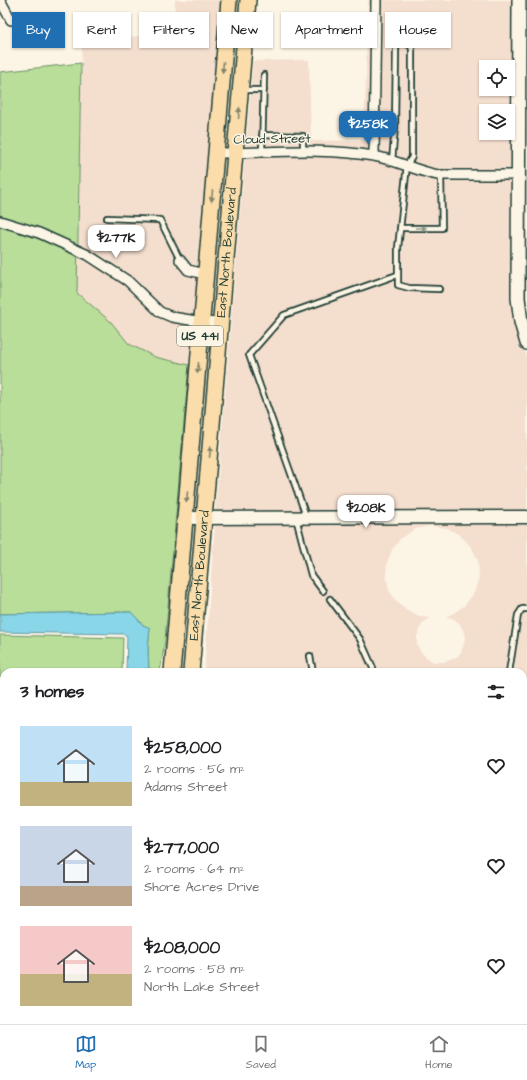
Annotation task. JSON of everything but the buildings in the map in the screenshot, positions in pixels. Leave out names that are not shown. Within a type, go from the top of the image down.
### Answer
[{"type":"main road","name":"East North Boulevard","points":[[172,668],[229,0]]},
{"type":"main road","name":"East North Boulevard","points":[[191,668],[248,0]]},
{"type":"main road","points":[[519,0],[518,298],[521,322],[527,343]]},
{"type":"street","points":[[0,0],[11,20]]},
{"type":"street","points":[[374,156],[376,0]]},
{"type":"street","name":"Cloud Street","points":[[216,153],[303,151],[342,152],[392,160],[427,173],[441,176],[518,175]]},
{"type":"street","points":[[0,221],[50,237],[88,255],[128,281],[160,312],[172,317],[202,322],[221,323]]},
{"type":"street","points":[[180,260],[188,270],[205,274]]},
{"type":"street","points":[[185,518],[527,517]]},
{"type":"lane","points":[[392,160],[395,128],[396,49],[397,45],[400,43],[406,43],[410,45],[412,49],[412,157],[407,165],[400,228],[397,275],[398,285],[409,288],[439,289]]},
{"type":"lane","points":[[262,152],[264,75]]},
{"type":"lane","points":[[241,90],[264,90]]},
{"type":"lane","points":[[262,135],[303,136],[303,151]]},
{"type":"lane","points":[[400,228],[442,228],[441,176]]},
{"type":"lane","points":[[107,218],[160,220],[180,260]]},
{"type":"lane","points":[[323,590],[311,575],[301,518],[249,355],[284,315],[397,275]]},
{"type":"lane","points":[[330,599],[360,639],[373,668]]},
{"type":"lane","points":[[510,668],[518,615],[522,609],[527,609]]},
{"type":"lane","points":[[310,656],[312,668]]},
{"type":"shaded area","points":[[175,0],[221,0],[220,12],[217,12],[217,46],[189,365],[155,357],[129,344],[111,322],[77,293],[82,48],[131,48],[131,37],[139,36],[139,48],[209,48],[209,12],[175,12]]},
{"type":"shaded area","points":[[368,0],[514,0],[523,348],[527,356],[527,513],[215,514],[253,61],[309,60],[311,141],[364,140],[367,48],[377,48],[377,12],[368,12]]},
{"type":"shaded area","points":[[524,0],[527,0],[527,325],[523,297]]},
{"type":"shaded area","points":[[527,521],[527,668],[204,668],[215,523]],"holes":[[[431,526],[447,528],[461,536],[472,548],[478,561],[479,578],[474,593],[464,606],[446,616],[454,619],[460,624],[463,630],[465,637],[461,652],[457,657],[450,660],[434,662],[420,651],[417,644],[417,637],[420,628],[424,622],[430,618],[421,617],[407,611],[397,602],[389,590],[386,576],[387,563],[392,550],[401,538],[415,529]]]},
{"type":"green space","points":[[81,63],[77,293],[111,322],[129,344],[155,357],[189,365],[165,641],[161,668],[149,668],[148,648],[150,628],[143,625],[131,612],[0,614],[0,72]]},
{"type":"green space","points":[[0,635],[123,638],[122,668],[0,668]]},
{"type":"water","points":[[131,612],[143,625],[150,628],[148,648],[149,668],[126,668],[127,636],[123,634],[0,632],[0,614]]}]
